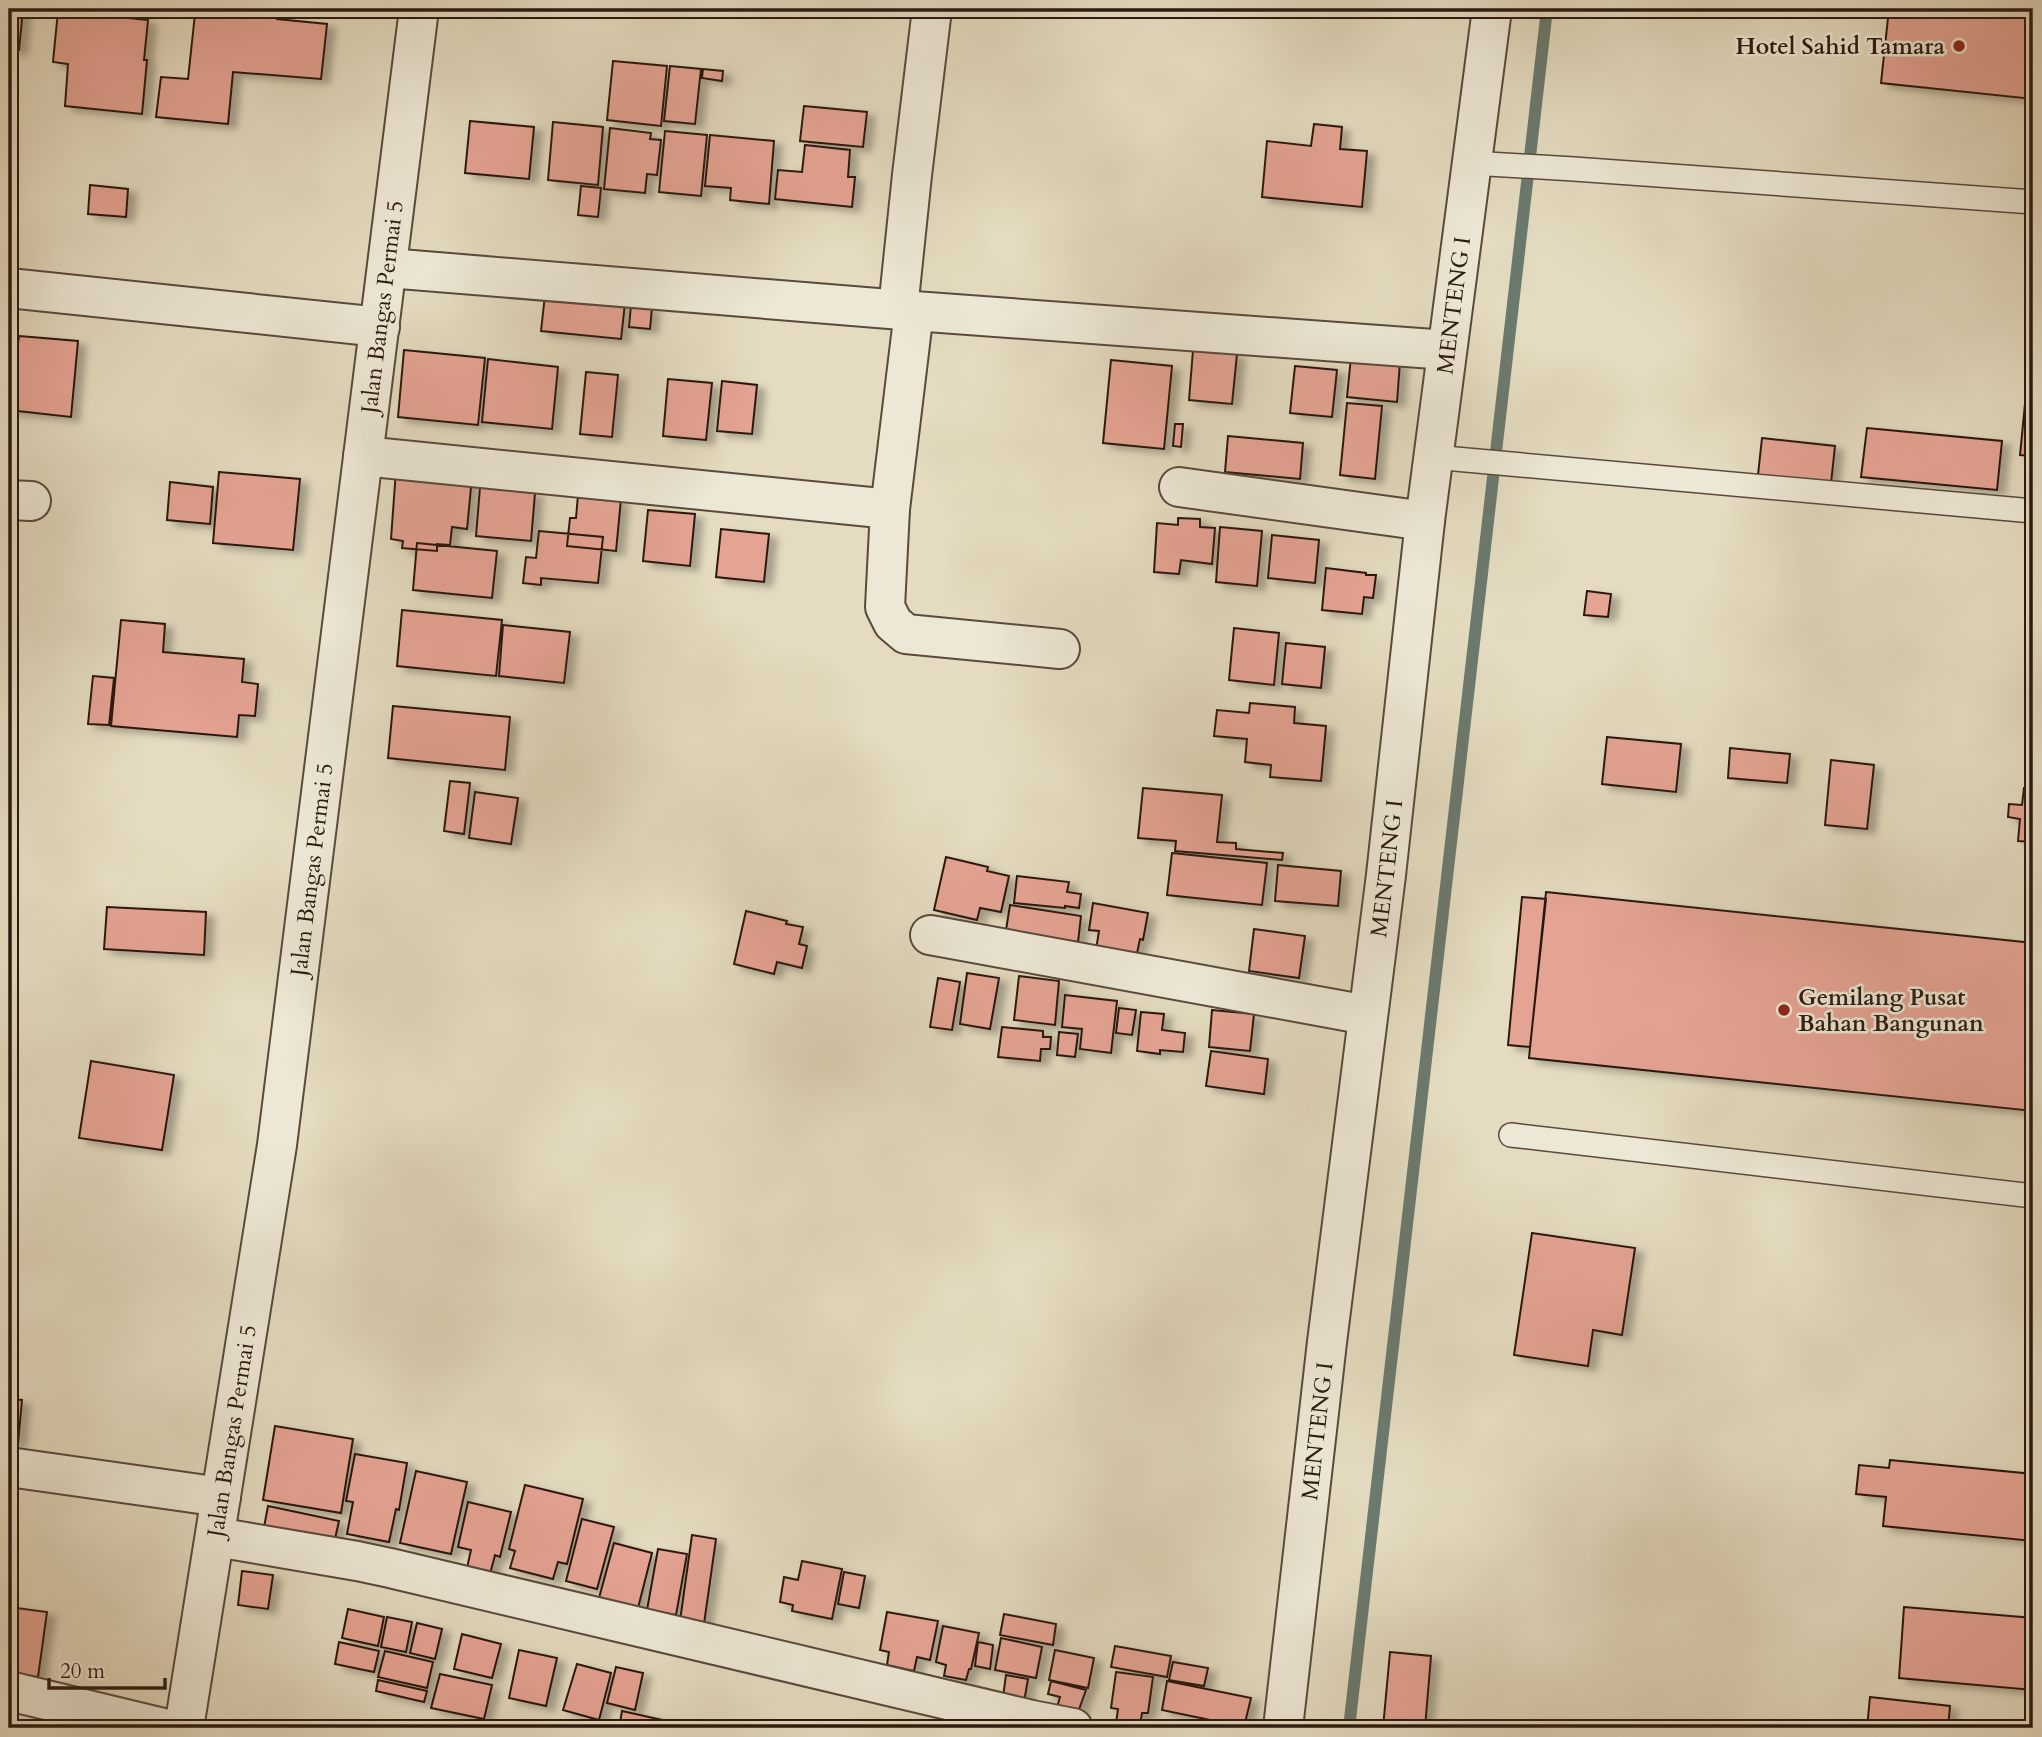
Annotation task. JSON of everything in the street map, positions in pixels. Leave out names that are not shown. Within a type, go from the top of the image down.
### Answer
[{"type":"street","name":"Jalan Bangas Permai 5","points":[[184,1728],[277,1145],[419,9]]},
{"type":"street","points":[[932,9],[912,175],[906,310],[890,509],[886,607],[893,623],[906,634],[1060,649]]},
{"type":"street","name":"MENTENG I","points":[[1283,1728],[1447,350],[1489,164],[1492,9]]},
{"type":"street","points":[[388,268],[1447,350]]},
{"type":"street","points":[[9,288],[380,327]]},
{"type":"street","points":[[363,456],[890,509]]},
{"type":"street","points":[[1179,487],[1425,521]]},
{"type":"street","points":[[930,935],[1367,1015]]},
{"type":"street","points":[[9,1467],[221,1497]]},
{"type":"street","points":[[216,1538],[390,1568],[1073,1728]]},
{"type":"street","points":[[9,1691],[163,1728]]},
{"type":"lane","points":[[1489,164],[2033,202]]},
{"type":"lane","points":[[1433,457],[2033,511]]},
{"type":"lane","points":[[1511,1135],[2033,1196]]},
{"type":"building","points":[[9,9],[23,9],[19,50],[9,49]]},
{"type":"building","points":[[208,9],[278,9],[277,19],[327,24],[321,79],[233,72],[228,124],[156,117],[161,77],[188,79],[195,14],[207,15]]},
{"type":"building","name":"Hotel Sahid Tamara","points":[[1889,9],[2033,9],[2033,99],[1881,83]]},
{"type":"building","points":[[58,11],[148,20],[142,114],[65,106],[68,64],[53,62]]},
{"type":"building","points":[[613,61],[667,66],[661,126],[607,120]]},
{"type":"building","points":[[670,66],[701,69],[695,124],[664,121]]},
{"type":"building","points":[[703,69],[723,71],[722,81],[702,78]]},
{"type":"building","points":[[804,106],[867,112],[863,147],[800,141]]},
{"type":"building","points":[[470,121],[534,127],[529,179],[465,173]]},
{"type":"building","points":[[553,122],[603,127],[598,185],[548,180]]},
{"type":"building","points":[[1314,124],[1342,127],[1340,149],[1367,151],[1362,207],[1262,197],[1267,141],[1311,146]]},
{"type":"building","points":[[610,128],[651,133],[650,139],[661,140],[657,175],[647,174],[645,193],[604,189]]},
{"type":"building","points":[[665,131],[707,135],[701,196],[659,192]]},
{"type":"building","points":[[710,135],[774,141],[769,204],[730,200],[731,188],[705,186]]},
{"type":"building","points":[[805,145],[850,150],[848,177],[855,177],[852,207],[775,199],[778,170],[802,172]]},
{"type":"building","points":[[90,185],[128,189],[126,217],[88,214]]},
{"type":"building","points":[[581,186],[601,188],[598,217],[578,215]]},
{"type":"building","points":[[545,295],[625,303],[621,339],[541,331]]},
{"type":"building","points":[[631,305],[652,307],[650,329],[629,327]]},
{"type":"building","points":[[2033,322],[2033,456],[2020,455]]},
{"type":"building","points":[[19,336],[78,341],[71,417],[9,410],[9,350],[17,351]]},
{"type":"building","points":[[404,350],[485,358],[478,425],[398,417]]},
{"type":"building","points":[[1193,350],[1237,354],[1232,404],[1189,400]]},
{"type":"building","points":[[1351,357],[1400,362],[1397,402],[1347,397]]},
{"type":"building","points":[[488,359],[558,367],[552,429],[482,422]]},
{"type":"building","points":[[1111,360],[1172,366],[1164,449],[1103,443]]},
{"type":"building","points":[[1295,366],[1337,370],[1332,417],[1290,413]]},
{"type":"building","points":[[586,372],[618,375],[612,437],[580,434]]},
{"type":"building","points":[[668,379],[712,383],[706,440],[663,436]]},
{"type":"building","points":[[722,381],[757,385],[752,434],[717,431]]},
{"type":"building","points":[[1347,403],[1382,406],[1375,479],[1340,475]]},
{"type":"building","points":[[1175,424],[1183,424],[1181,447],[1173,446]]},
{"type":"building","points":[[1867,428],[2002,441],[1997,490],[1861,477]]},
{"type":"building","points":[[1228,436],[1303,443],[1300,479],[1225,472]]},
{"type":"building","points":[[1762,438],[1835,446],[1831,483],[1758,475]]},
{"type":"building","points":[[396,470],[472,477],[467,529],[452,527],[450,545],[437,544],[437,551],[402,548],[403,541],[391,539]]},
{"type":"building","points":[[219,472],[300,479],[293,550],[213,543]]},
{"type":"building","points":[[170,482],[213,487],[210,524],[167,520]]},
{"type":"building","points":[[480,487],[535,493],[531,541],[476,536]]},
{"type":"building","points":[[578,495],[621,499],[616,551],[567,546],[570,518],[576,518]]},
{"type":"building","points":[[648,510],[695,514],[690,566],[643,561]]},
{"type":"building","points":[[1178,518],[1200,519],[1200,527],[1215,528],[1212,564],[1181,560],[1179,574],[1154,572],[1157,523],[1178,525]]},
{"type":"building","points":[[1220,527],[1262,531],[1257,586],[1216,582]]},
{"type":"building","points":[[721,529],[769,534],[764,582],[716,577]]},
{"type":"building","points":[[539,531],[603,537],[598,583],[541,578],[541,585],[523,583],[526,557],[536,558]]},
{"type":"building","points":[[1272,535],[1319,540],[1315,583],[1268,578]]},
{"type":"building","points":[[417,543],[497,551],[492,598],[413,590]]},
{"type":"building","points":[[1326,568],[1376,575],[1373,598],[1364,597],[1362,614],[1322,610]]},
{"type":"building","points":[[1587,591],[1611,594],[1608,617],[1584,615]]},
{"type":"building","points":[[402,610],[502,620],[496,676],[397,666]]},
{"type":"building","points":[[121,620],[165,624],[163,652],[244,659],[242,682],[258,684],[255,716],[239,715],[237,737],[111,726]]},
{"type":"building","points":[[503,625],[570,632],[564,683],[499,676]]},
{"type":"building","points":[[1234,628],[1279,633],[1274,685],[1229,680]]},
{"type":"building","points":[[1286,643],[1325,647],[1321,688],[1282,684]]},
{"type":"building","points":[[93,676],[114,678],[109,725],[88,724]]},
{"type":"building","points":[[1250,703],[1295,707],[1294,723],[1326,726],[1321,781],[1270,777],[1271,765],[1245,762],[1247,739],[1214,736],[1217,710],[1249,713]]},
{"type":"building","points":[[393,706],[510,717],[505,770],[388,758]]},
{"type":"building","points":[[1607,737],[1681,744],[1676,792],[1602,784]]},
{"type":"building","points":[[1730,748],[1790,754],[1787,783],[1728,778]]},
{"type":"building","points":[[1831,760],[1874,765],[1867,829],[1825,825]]},
{"type":"building","points":[[450,781],[470,783],[464,834],[444,831]]},
{"type":"building","points":[[1143,788],[1222,795],[1217,842],[1236,843],[1236,849],[1283,853],[1282,860],[1175,851],[1176,841],[1138,838]]},
{"type":"building","points":[[2024,788],[2033,789],[2033,842],[2018,841],[2020,819],[2008,817],[2009,804],[2022,805]]},
{"type":"building","points":[[475,792],[518,798],[511,844],[469,838]]},
{"type":"building","points":[[1172,853],[1267,863],[1262,905],[1167,895]]},
{"type":"building","points":[[946,857],[988,867],[987,871],[1009,876],[1001,912],[980,908],[977,920],[934,910]]},
{"type":"building","points":[[1278,865],[1341,871],[1338,906],[1275,901]]},
{"type":"building","points":[[1017,876],[1069,882],[1067,892],[1081,894],[1079,908],[1014,903]]},
{"type":"building","name":"Gemilang Pusat Bahan Bangunan","points":[[1546,892],[2033,943],[2033,1111],[1529,1058]]},
{"type":"building","points":[[1522,897],[1546,899],[1530,1047],[1508,1045]]},
{"type":"building","points":[[1093,903],[1148,913],[1143,940],[1140,939],[1136,958],[1096,950],[1099,931],[1089,930]]},
{"type":"building","points":[[1010,905],[1081,916],[1078,942],[1006,930]]},
{"type":"building","points":[[107,907],[206,912],[204,955],[104,949]]},
{"type":"building","points":[[746,911],[803,927],[799,944],[807,946],[802,968],[777,962],[774,974],[734,964]]},
{"type":"building","points":[[1254,929],[1305,936],[1299,978],[1249,971]]},
{"type":"building","points":[[967,973],[999,978],[990,1029],[960,1024]]},
{"type":"building","points":[[1019,976],[1059,981],[1055,1025],[1014,1020]]},
{"type":"building","points":[[938,978],[960,982],[952,1030],[930,1027]]},
{"type":"building","points":[[1065,995],[1117,1001],[1111,1053],[1080,1049],[1082,1029],[1062,1027]]},
{"type":"building","points":[[1119,1008],[1136,1010],[1132,1035],[1116,1033]]},
{"type":"building","points":[[1212,1010],[1254,1014],[1250,1051],[1209,1047]]},
{"type":"building","points":[[1141,1012],[1164,1014],[1162,1030],[1185,1033],[1183,1052],[1160,1050],[1160,1054],[1137,1051]]},
{"type":"building","points":[[1002,1027],[1043,1031],[1043,1037],[1051,1037],[1050,1049],[1041,1049],[1040,1061],[998,1057]]},
{"type":"building","points":[[1059,1032],[1078,1034],[1075,1057],[1057,1055]]},
{"type":"building","points":[[1211,1051],[1268,1059],[1264,1094],[1206,1086]]},
{"type":"building","points":[[91,1061],[174,1075],[162,1150],[79,1138]]},
{"type":"building","points":[[1532,1233],[1635,1248],[1622,1335],[1593,1330],[1588,1366],[1514,1355]]},
{"type":"building","points":[[9,1399],[22,1400],[18,1444],[9,1443]]},
{"type":"building","points":[[275,1426],[353,1439],[341,1513],[263,1500]]},
{"type":"building","points":[[355,1454],[407,1463],[399,1510],[396,1509],[389,1542],[347,1534],[353,1502],[346,1501]]},
{"type":"building","points":[[1890,1460],[2033,1474],[2033,1541],[1883,1526],[1886,1497],[1856,1494],[1859,1465],[1889,1468]]},
{"type":"building","points":[[416,1471],[467,1482],[451,1554],[400,1543]]},
{"type":"building","points":[[525,1485],[583,1499],[567,1564],[558,1562],[553,1579],[510,1568],[515,1551],[509,1549]]},
{"type":"building","points":[[468,1502],[511,1512],[500,1557],[495,1555],[490,1574],[467,1568],[471,1550],[458,1547]]},
{"type":"building","points":[[268,1506],[339,1521],[332,1552],[262,1538]]},
{"type":"building","points":[[582,1519],[614,1527],[597,1589],[566,1581]]},
{"type":"building","points":[[692,1535],[716,1539],[704,1624],[680,1621]]},
{"type":"building","points":[[614,1543],[652,1553],[638,1608],[599,1598]]},
{"type":"building","points":[[658,1549],[687,1554],[676,1615],[647,1610]]},
{"type":"building","points":[[802,1561],[842,1569],[832,1619],[792,1611],[793,1605],[780,1602],[784,1577],[798,1580]]},
{"type":"building","points":[[242,1571],[273,1575],[268,1609],[238,1605]]},
{"type":"building","points":[[844,1572],[865,1576],[859,1608],[838,1604]]},
{"type":"building","points":[[9,1607],[47,1612],[38,1677],[9,1673]]},
{"type":"building","points":[[1904,1607],[2033,1618],[2033,1690],[1899,1678]]},
{"type":"building","points":[[348,1609],[384,1617],[378,1646],[342,1638]]},
{"type":"building","points":[[887,1612],[938,1621],[930,1660],[917,1657],[914,1671],[887,1665],[889,1652],[880,1650]]},
{"type":"building","points":[[1004,1614],[1056,1624],[1053,1645],[1000,1635]]},
{"type":"building","points":[[387,1617],[412,1622],[406,1652],[381,1647]]},
{"type":"building","points":[[417,1623],[442,1629],[435,1659],[410,1653]]},
{"type":"building","points":[[943,1626],[979,1633],[966,1680],[944,1676],[946,1665],[936,1662]]},
{"type":"building","points":[[462,1634],[501,1644],[492,1678],[454,1669]]},
{"type":"building","points":[[1001,1638],[1042,1647],[1036,1678],[995,1670]]},
{"type":"building","points":[[339,1642],[379,1651],[374,1672],[335,1664]]},
{"type":"building","points":[[978,1642],[993,1645],[990,1669],[975,1666]]},
{"type":"building","points":[[1115,1646],[1171,1656],[1167,1677],[1111,1667]]},
{"type":"building","points":[[519,1650],[557,1658],[546,1706],[509,1698]]},
{"type":"building","points":[[1055,1650],[1094,1658],[1088,1688],[1049,1680]]},
{"type":"building","points":[[385,1651],[433,1662],[427,1688],[378,1677]]},
{"type":"building","points":[[1390,1652],[1431,1656],[1425,1728],[1383,1728]]},
{"type":"building","points":[[1173,1662],[1208,1668],[1204,1686],[1169,1680]]},
{"type":"building","points":[[577,1664],[611,1673],[599,1720],[563,1710]]},
{"type":"building","points":[[616,1667],[643,1673],[635,1710],[607,1703]]},
{"type":"building","points":[[1116,1672],[1153,1677],[1148,1713],[1142,1713],[1140,1725],[1116,1723],[1118,1709],[1111,1708]]},
{"type":"building","points":[[440,1674],[492,1685],[484,1719],[431,1708]]},
{"type":"building","points":[[1006,1675],[1028,1679],[1024,1702],[1003,1697]]},
{"type":"building","points":[[378,1680],[427,1691],[424,1702],[376,1691]]},
{"type":"building","points":[[1051,1681],[1086,1690],[1077,1715],[1056,1711],[1060,1697],[1048,1694]]},
{"type":"building","points":[[1167,1681],[1251,1698],[1244,1727],[1162,1710]]},
{"type":"building","points":[[1870,1697],[1950,1706],[1948,1728],[1867,1728]]},
{"type":"building","points":[[622,1711],[676,1723],[675,1728],[619,1728]]},
{"type":"building","points":[[9,1721],[44,1726],[9,1728]]},
{"type":"waterway","points":[[1349,1728],[1547,9]]},
{"type":"place","name":"Hotel Sahid Tamara","points":[[1959,46]]},
{"type":"place","name":"Gemilang Pusat Bahan Bangunan","points":[[1784,1010]]}]
